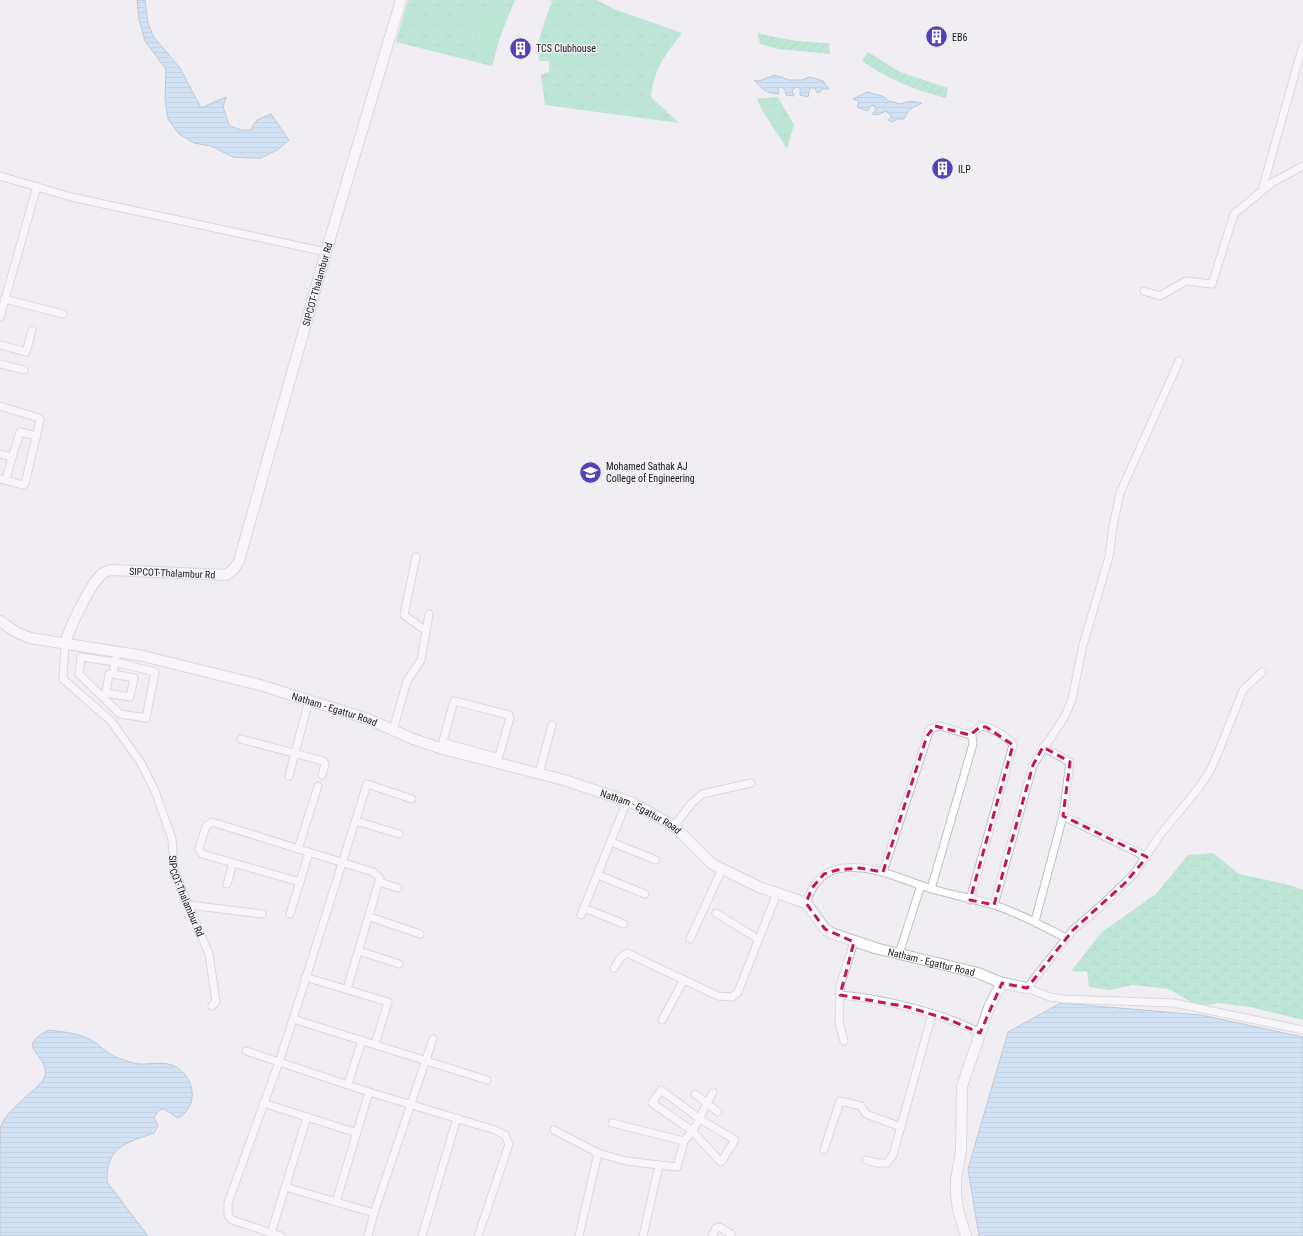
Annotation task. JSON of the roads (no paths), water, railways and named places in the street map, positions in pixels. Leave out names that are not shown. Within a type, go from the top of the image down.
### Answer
[{"type":"street","name":"SIPCOT-Thalambur Rd","points":[[212,1006],[216,1002],[216,994],[209,954],[174,871],[172,839],[155,791],[141,763],[111,721],[63,679],[65,643],[69,630],[81,607],[97,580],[105,572],[111,570],[226,575],[234,569],[239,561],[326,252],[401,0]]},
{"type":"street","points":[[1262,190],[1303,45]]},
{"type":"street","points":[[1144,291],[1160,296],[1186,281],[1212,284],[1234,214],[1273,182],[1303,166]]},
{"type":"street","points":[[0,176],[71,197],[326,252]]},
{"type":"street","points":[[0,317],[37,186]]},
{"type":"street","points":[[4,299],[63,314]]},
{"type":"street","points":[[0,346],[26,352],[32,330]]},
{"type":"street","points":[[994,905],[1034,765],[1043,747],[1065,716],[1072,699],[1083,645],[1109,557],[1113,526],[1120,492],[1179,361]]},
{"type":"street","points":[[0,364],[24,370]]},
{"type":"street","points":[[0,406],[40,418],[37,436],[25,484],[23,486],[3,480],[12,457],[18,433],[21,432],[37,436]]},
{"type":"street","points":[[0,454],[12,457]]},
{"type":"street","points":[[416,557],[404,615],[426,632]]},
{"type":"street","points":[[393,730],[407,681],[421,660],[429,614]]},
{"type":"street","name":"Natham - Egattur Road","points":[[0,621],[16,632],[30,638],[143,656],[260,685],[368,719],[393,730],[564,780],[628,801],[674,826],[712,864],[760,888],[806,903],[825,929],[831,934],[899,954],[978,973],[1002,983],[1027,988]]},
{"type":"street","points":[[113,674],[117,652]]},
{"type":"street","points":[[81,657],[115,662],[155,672],[146,718],[120,714],[79,674],[81,657]]},
{"type":"street","points":[[1262,672],[1243,690],[1210,771],[1198,789],[1160,835],[1146,857],[1125,883],[1066,938],[1027,988],[1050,997],[1064,999],[1174,1003],[1303,1030]]},
{"type":"street","points":[[289,776],[309,700]]},
{"type":"street","points":[[444,746],[443,740],[454,702],[509,715],[510,718],[499,756],[494,759]]},
{"type":"street","points":[[539,773],[552,725]]},
{"type":"street","points":[[883,872],[930,729],[940,726],[970,735],[972,736],[973,744],[931,889]]},
{"type":"street","points":[[970,735],[980,727],[986,727],[1007,738],[1013,745],[970,900]]},
{"type":"street","points":[[241,738],[323,761],[325,764],[322,775]]},
{"type":"street","points":[[1035,922],[1063,816],[1070,762],[1043,747]]},
{"type":"street","points":[[674,826],[691,804],[702,794],[751,783]]},
{"type":"street","points":[[281,1236],[271,1233],[256,1233],[232,1220],[228,1215],[228,1203],[279,1062],[367,784],[412,799]]},
{"type":"street","points":[[298,849],[318,786]]},
{"type":"street","points":[[581,915],[628,801]]},
{"type":"street","points":[[1063,816],[1146,857]]},
{"type":"street","points":[[356,821],[399,834]]},
{"type":"street","points":[[300,882],[202,854],[199,851],[208,823],[212,822],[342,862],[373,872],[380,878],[370,917],[347,989]]},
{"type":"street","points":[[611,842],[656,860]]},
{"type":"street","points":[[290,914],[309,852]]},
{"type":"street","points":[[227,884],[233,863]]},
{"type":"street","points":[[806,903],[812,888],[824,874],[837,870],[860,868],[883,872],[931,889],[994,905],[1035,922],[1066,938]]},
{"type":"street","points":[[690,939],[722,869]]},
{"type":"street","points":[[598,875],[645,894]]},
{"type":"street","points":[[379,882],[398,888]]},
{"type":"street","points":[[899,954],[921,885]]},
{"type":"street","points":[[614,968],[620,957],[628,953],[718,996],[732,997],[738,992],[777,893]]},
{"type":"street","points":[[189,905],[262,914]]},
{"type":"street","points":[[584,908],[624,924]]},
{"type":"street","points":[[716,913],[758,939]]},
{"type":"street","points":[[370,917],[420,934]]},
{"type":"street","points":[[844,1041],[839,1022],[840,986],[854,942]]},
{"type":"street","points":[[359,951],[399,964]]},
{"type":"street","points":[[305,977],[388,1002],[375,1044]]},
{"type":"street","points":[[662,1020],[684,980]]},
{"type":"street","points":[[966,1236],[958,1210],[956,1194],[956,1180],[961,1151],[960,1103],[962,1086],[990,1006],[1002,983]]},
{"type":"street","points":[[840,994],[932,1014],[980,1033]]},
{"type":"street","points":[[866,1160],[877,1163],[890,1161],[893,1155],[932,1014]]},
{"type":"street","points":[[293,1019],[487,1080]]},
{"type":"street","points":[[368,1236],[374,1213],[410,1103],[433,1039]]},
{"type":"street","points":[[348,1084],[362,1040]]},
{"type":"street","points":[[246,1051],[369,1092],[410,1103],[495,1130],[505,1135],[509,1144],[478,1236]]},
{"type":"street","points":[[661,1090],[700,1119],[735,1140],[721,1162],[691,1130],[652,1103],[661,1090]]},
{"type":"street","points":[[336,1202],[369,1092]]},
{"type":"street","points":[[554,1130],[598,1153],[626,1161],[677,1167],[684,1141],[700,1119],[713,1092]]},
{"type":"street","points":[[695,1094],[718,1112]]},
{"type":"street","points":[[824,1150],[840,1101],[861,1106],[866,1114],[901,1126]]},
{"type":"street","points":[[263,1103],[357,1133]]},
{"type":"street","points":[[271,1233],[307,1117]]},
{"type":"street","points":[[422,1236],[457,1118]]},
{"type":"street","points":[[612,1123],[684,1141]]},
{"type":"street","points":[[579,1236],[598,1153]]},
{"type":"street","points":[[643,1236],[658,1165]]},
{"type":"street","points":[[285,1187],[374,1213]]},
{"type":"street","points":[[712,1236],[716,1228],[719,1227],[731,1234],[731,1236]]},
{"type":"water","points":[[137,0],[145,0],[148,23],[153,36],[180,68],[201,108],[226,97],[223,107],[229,125],[243,130],[253,129],[252,126],[257,120],[271,114],[289,140],[279,149],[261,158],[248,158],[233,157],[211,146],[194,143],[179,134],[168,119],[165,99],[166,69],[145,41],[139,19]]},
{"type":"water","points":[[775,75],[789,80],[802,80],[810,77],[823,81],[829,89],[821,89],[820,92],[817,93],[815,88],[810,88],[808,97],[800,95],[800,88],[796,87],[792,90],[794,96],[786,95],[785,90],[782,87],[778,88],[779,94],[775,94],[759,86],[754,80],[759,81]]},
{"type":"water","points":[[867,92],[882,96],[889,101],[901,104],[910,101],[922,103],[909,110],[904,119],[897,119],[893,122],[888,120],[892,117],[886,111],[877,115],[872,114],[876,110],[874,105],[869,107],[868,111],[857,107],[859,101],[853,99]]},
{"type":"water","points":[[1061,1003],[1201,1015],[1303,1037],[1303,1236],[979,1236],[968,1169],[1008,1032]]},
{"type":"water","points":[[49,1030],[81,1036],[96,1043],[112,1055],[136,1064],[160,1063],[172,1065],[184,1073],[188,1079],[192,1094],[192,1101],[189,1108],[178,1118],[164,1109],[159,1110],[154,1117],[158,1126],[154,1133],[134,1140],[119,1148],[110,1161],[107,1182],[148,1236],[0,1236],[1,1126],[10,1112],[42,1081],[45,1076],[43,1062],[35,1052],[33,1042],[38,1036]]},
{"type":"place","name":"EB6","points":[[937,37]]},
{"type":"place","name":"TCS Clubhouse","points":[[520,48]]},
{"type":"place","name":"ILP","points":[[943,169]]},
{"type":"place","name":"Mohamed Sathak AJ College of Engineering","points":[[590,472]]}]
